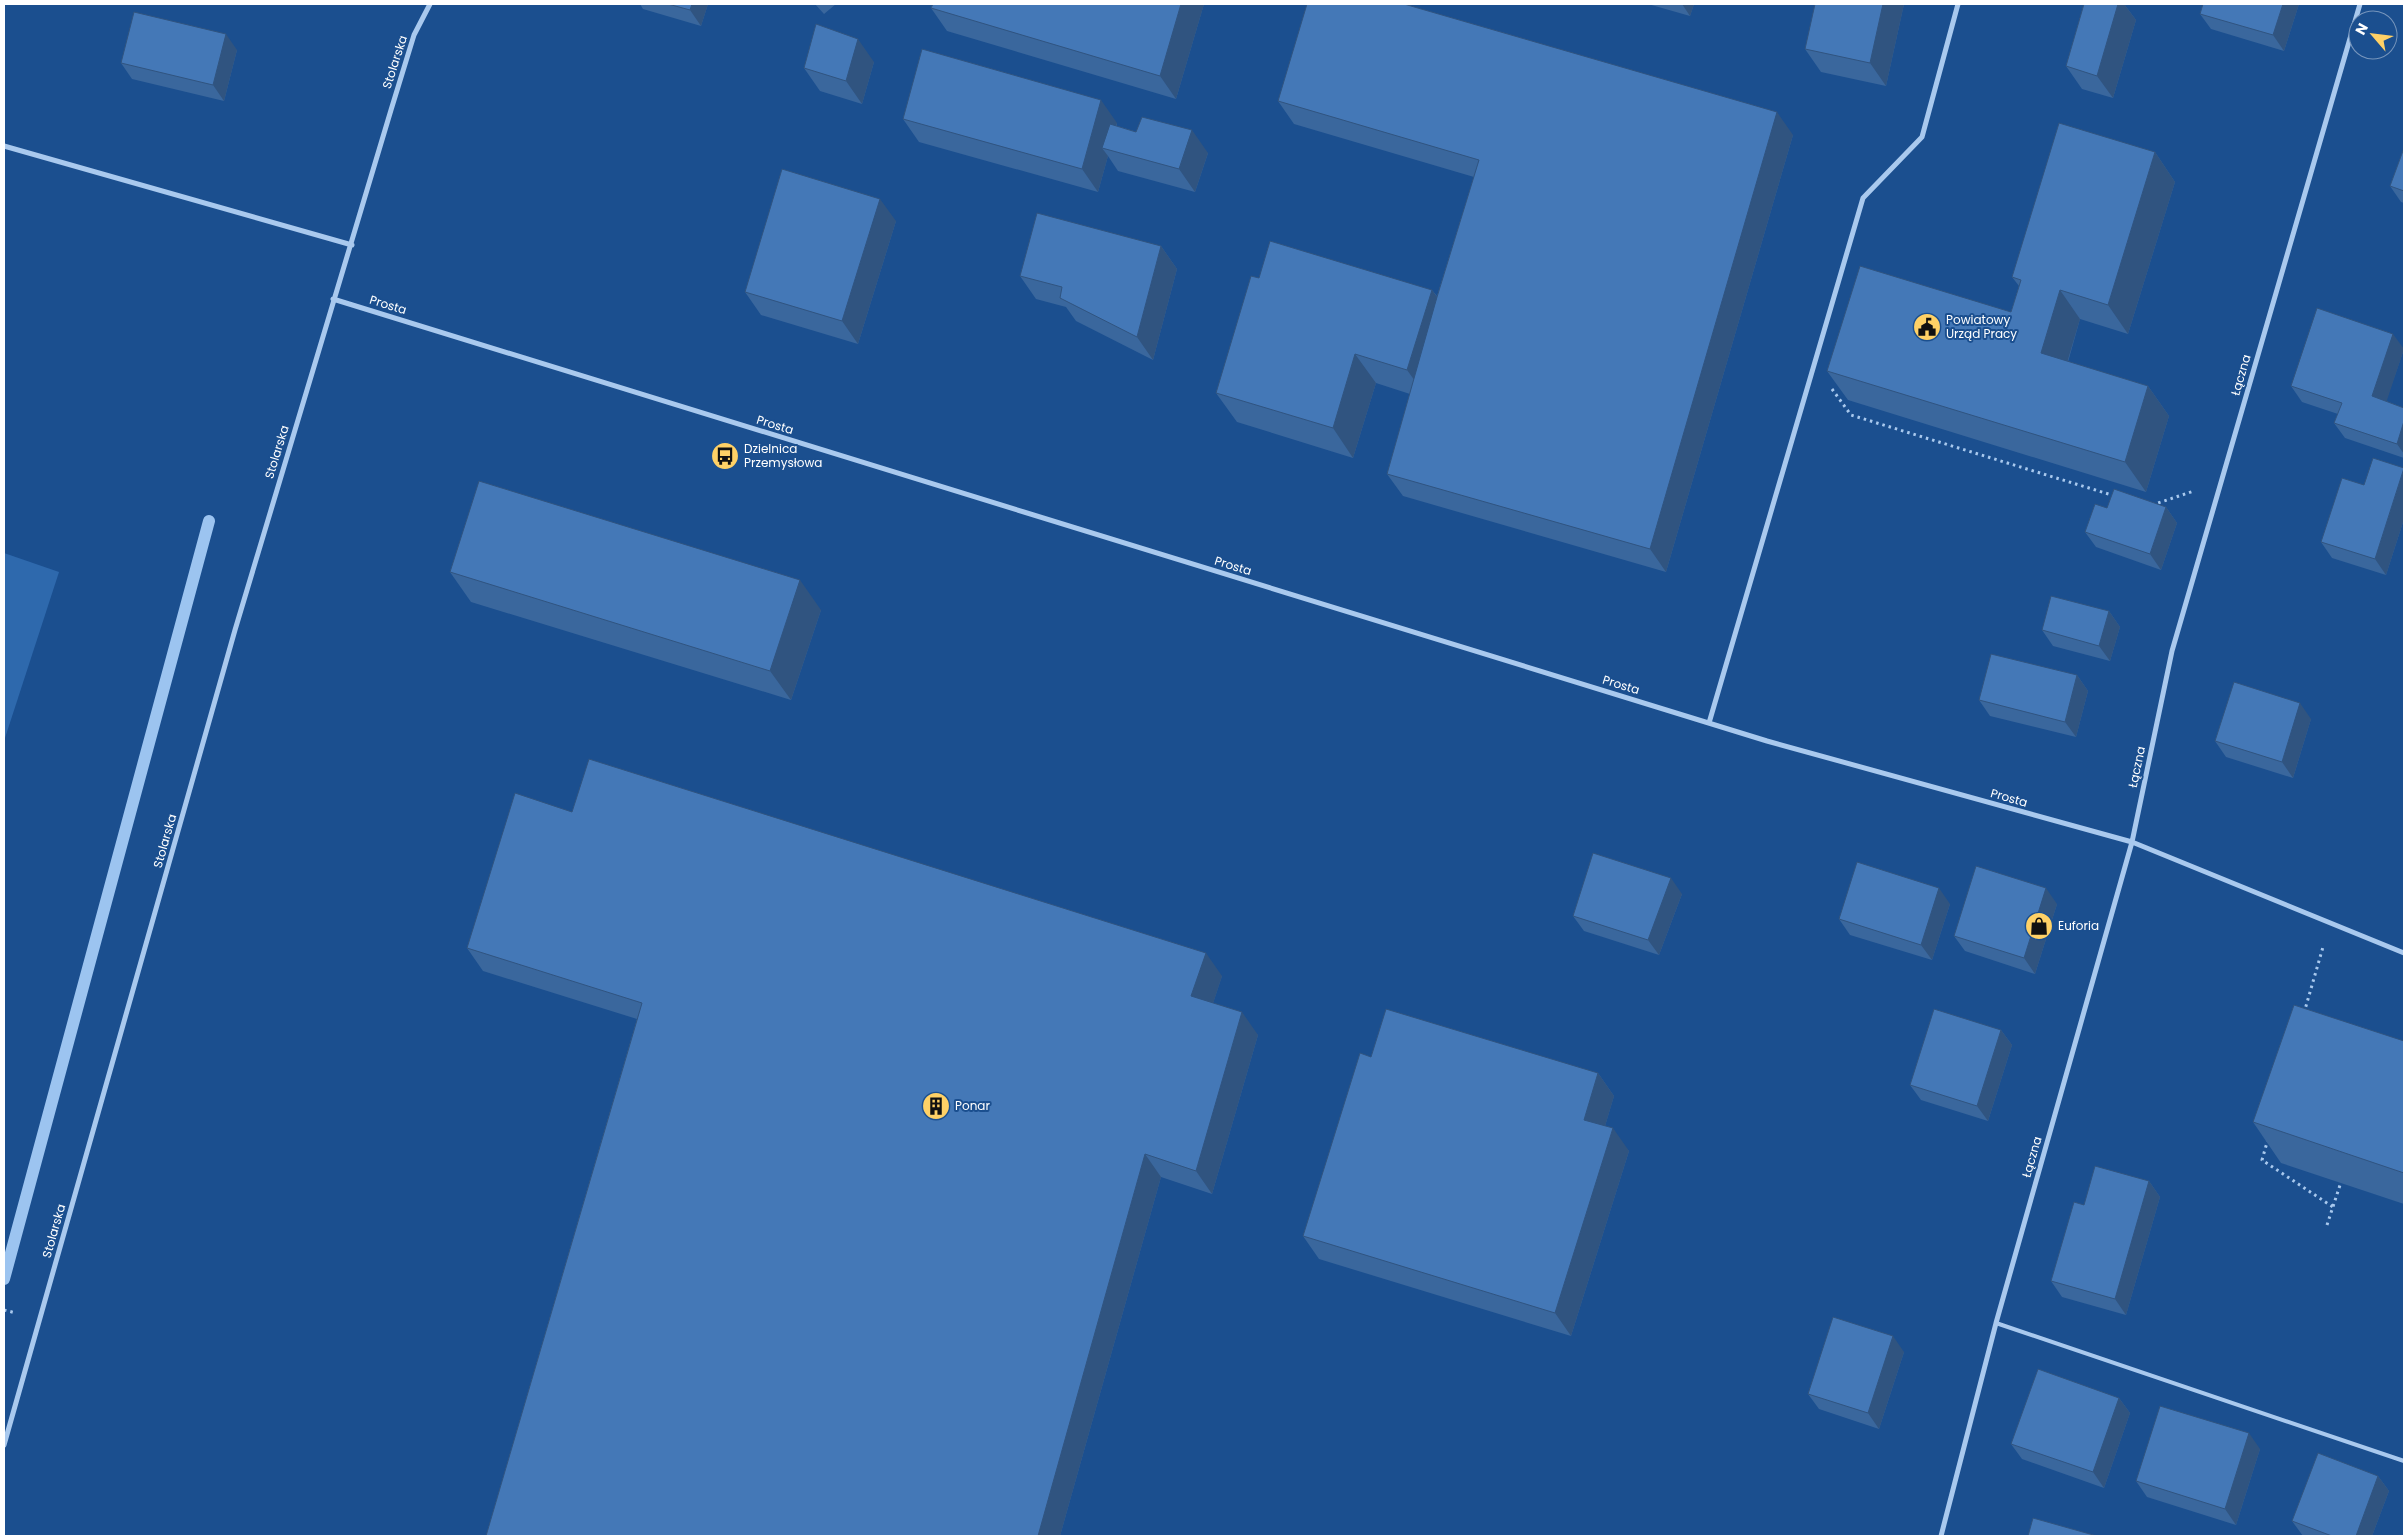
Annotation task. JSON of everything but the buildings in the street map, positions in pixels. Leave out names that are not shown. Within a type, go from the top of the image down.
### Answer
[{"type":"street","name":"Stolarska","points":[[4,1445],[235,630],[333,299],[352,244],[414,35],[430,4]]},
{"type":"street","points":[[1709,723],[1863,198],[1922,137],[1958,4]]},
{"type":"street","name":"Łączna","points":[[1941,1536],[1996,1324],[2132,842],[2172,651],[2360,4]]},
{"type":"street","points":[[4,146],[352,244]]},
{"type":"street","name":"Prosta","points":[[333,299],[1709,723],[2132,842],[2404,953]]},
{"type":"lane","points":[[1996,1324],[2404,1461]]},
{"type":"path","points":[[1814,363],[1851,415],[2120,498]]},
{"type":"path","points":[[2147,506],[2220,482]]},
{"type":"path","points":[[2303,1018],[2330,923]]},
{"type":"path","points":[[2270,1132],[2262,1160],[2333,1207]]},
{"type":"path","points":[[2327,1225],[2341,1182]]},
{"type":"shaded area","points":[[4,553],[59,572],[4,741]]},
{"type":"waterway","points":[[4,1279],[209,521]]},
{"type":"place","name":"Powiatowy Urząd Pracy","points":[[1927,327]]},
{"type":"place","name":"Dzielnica Przemysłowa","points":[[725,456]]},
{"type":"place","name":"Euforia","points":[[2039,926]]},
{"type":"place","name":"Ponar","points":[[936,1106]]}]
